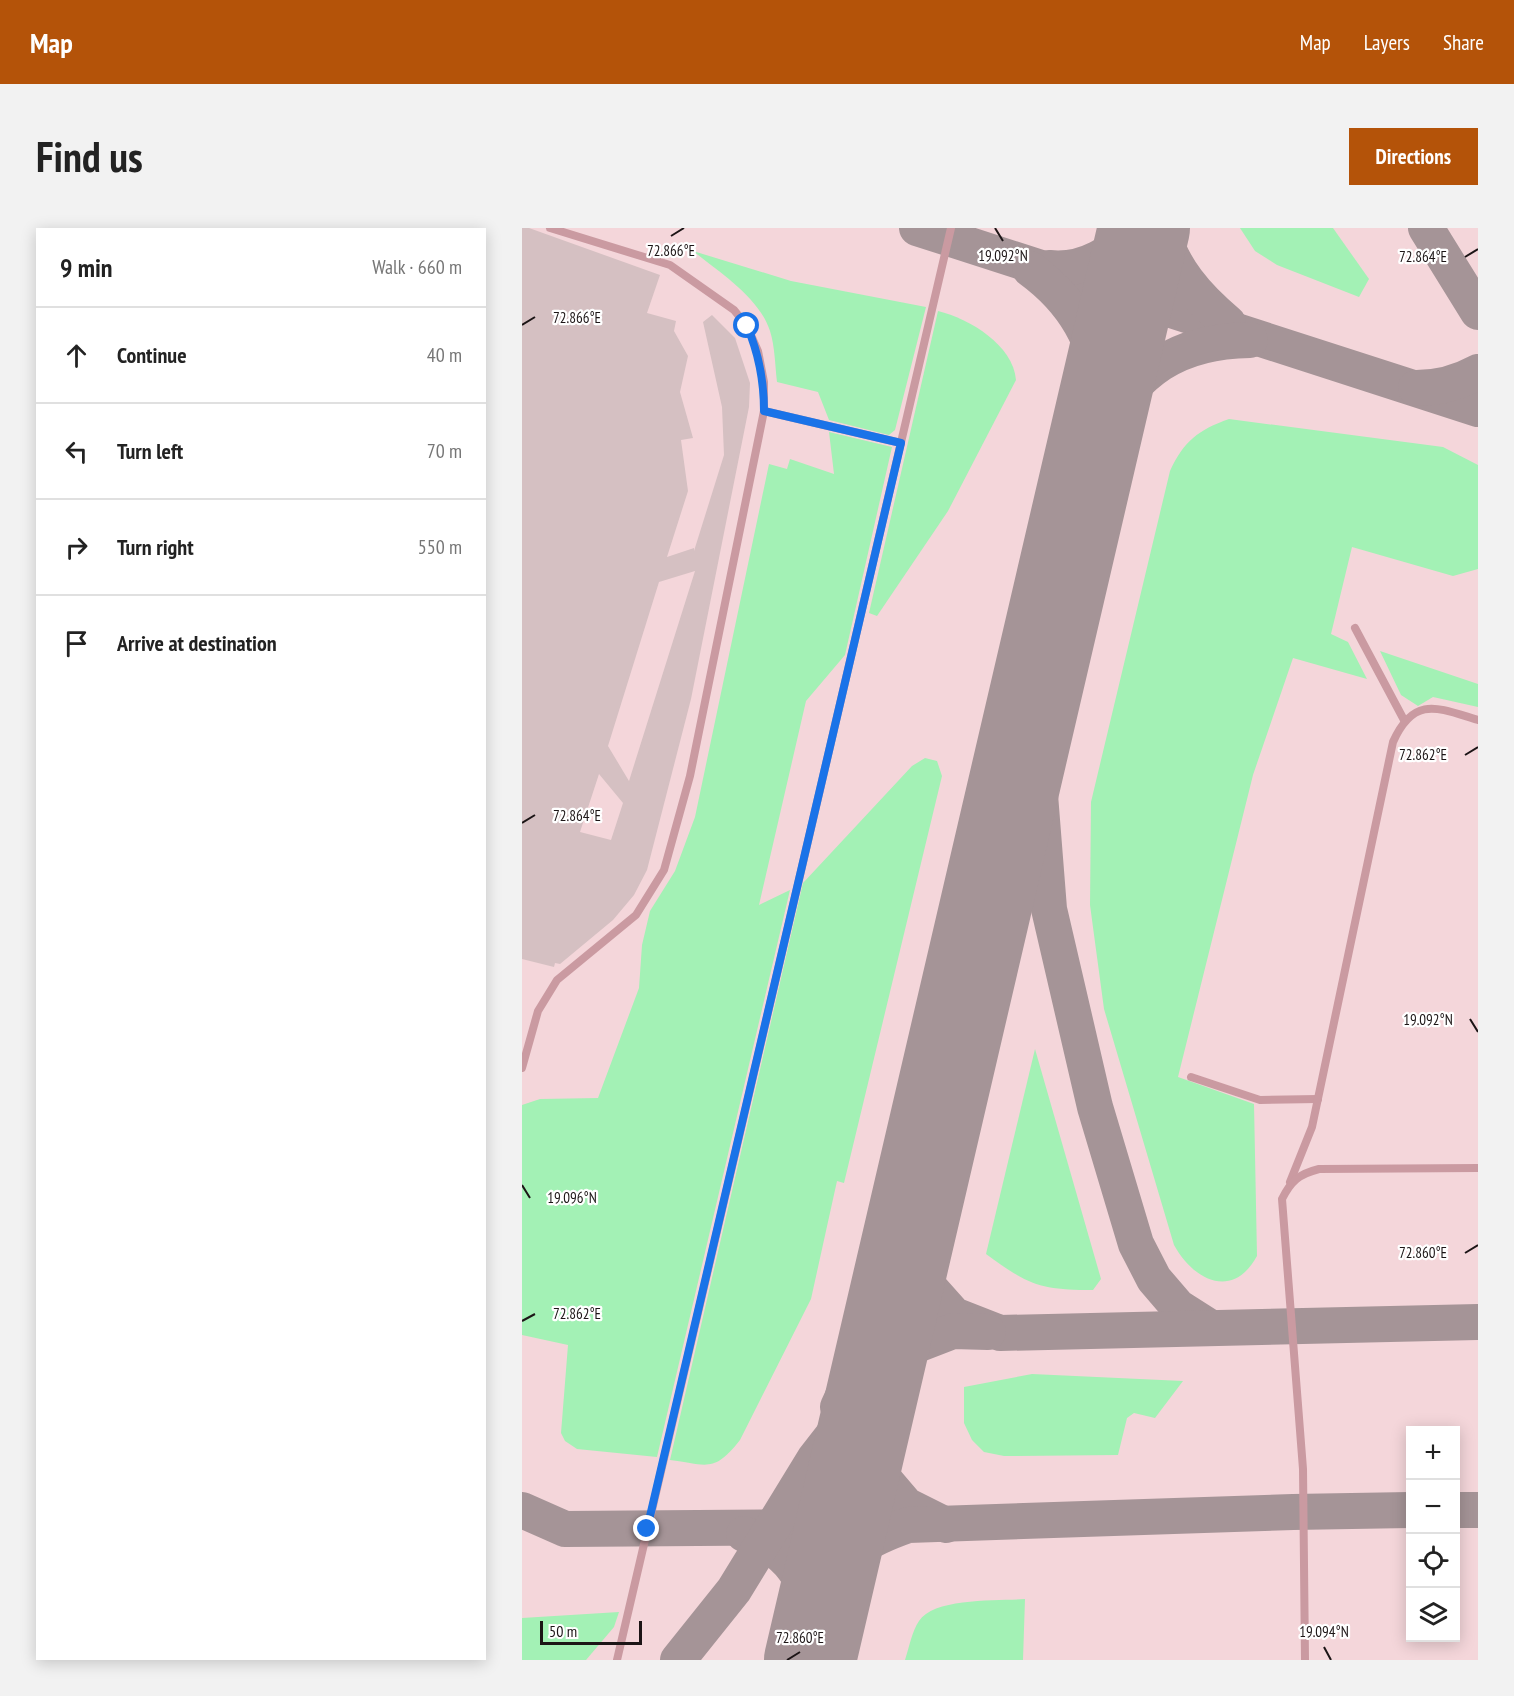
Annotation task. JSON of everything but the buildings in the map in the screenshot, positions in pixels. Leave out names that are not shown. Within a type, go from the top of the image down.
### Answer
[{"type":"lane","points":[[522,1068],[538,1011],[557,980],[636,915],[664,870],[690,776],[764,411],[764,382],[758,351],[747,326],[734,310],[670,266],[550,228]]},
{"type":"lane","points":[[617,1660],[951,228]]},
{"type":"lane","points":[[764,411],[901,443]]},
{"type":"lane","points":[[1355,628],[1404,720]]},
{"type":"lane","points":[[1305,1660],[1303,1469],[1281,1216],[1282,1199],[1312,1127],[1392,742],[1404,720],[1412,714],[1432,707],[1478,720]]},
{"type":"lane","points":[[1191,1077],[1260,1100],[1318,1100]]},
{"type":"lane","points":[[1289,1184],[1302,1173],[1319,1169],[1478,1168]]},
{"type":"shaded area","points":[[522,228],[1478,228],[1478,1660],[522,1660]]},
{"type":"green space","points":[[1240,228],[1333,228],[1369,279],[1359,297],[1277,265],[1255,251]]},
{"type":"green space","points":[[693,251],[791,281],[926,307],[895,430],[889,435],[829,420],[818,392],[777,382],[773,343],[765,319],[748,296]]},
{"type":"green space","points":[[938,311],[963,320],[988,335],[1007,356],[1016,380],[948,511],[877,616],[869,613]]},
{"type":"green space","points":[[1229,419],[1443,447],[1478,465],[1478,569],[1453,576],[1352,547],[1331,634],[1348,642],[1367,679],[1293,658],[1253,775],[1178,1077],[1254,1104],[1257,1256],[1247,1270],[1237,1278],[1225,1281],[1203,1276],[1182,1258],[1174,1245],[1104,1009],[1090,905],[1091,802],[1170,471],[1181,452],[1193,438],[1200,432]]},
{"type":"green space","points":[[829,432],[892,447],[845,655],[806,701],[759,905],[790,890],[657,1457],[577,1449],[565,1441],[561,1433],[568,1345],[522,1335],[522,1105],[540,1099],[598,1098],[639,988],[642,945],[650,911],[675,871],[695,817],[769,464],[787,469],[790,459],[834,474]]},
{"type":"green space","points":[[1380,651],[1478,684],[1478,707],[1433,697],[1418,706],[1401,695]]},
{"type":"green space","points":[[925,758],[937,761],[942,776],[844,1183],[837,1181],[811,1299],[740,1440],[731,1451],[710,1464],[670,1460],[803,883],[912,766]]},
{"type":"green space","points":[[1035,1049],[1101,1279],[1093,1290],[1060,1289],[1036,1284],[1013,1273],[986,1254]]},
{"type":"green space","points":[[1032,1374],[1183,1381],[1155,1418],[1134,1413],[1127,1418],[1118,1455],[1004,1456],[984,1452],[972,1440],[964,1423],[964,1387]]},
{"type":"green space","points":[[1025,1599],[1023,1660],[905,1660],[914,1630],[927,1613],[952,1604]]},
{"type":"green space","points":[[619,1612],[614,1627],[586,1660],[522,1660],[522,1618]]},
{"type":"taxiway","points":[[917,228],[1478,409]]},
{"type":"taxiway","points":[[1049,268],[1075,267],[1098,259],[1138,228]]},
{"type":"taxiway","points":[[1161,228],[1172,256],[1187,281],[1228,323]]},
{"type":"taxiway","points":[[1426,228],[1478,312]]},
{"type":"taxiway","points":[[1030,269],[1045,281],[1070,308],[1088,339],[1099,374],[1101,393],[1096,435]]},
{"type":"taxiway","points":[[1098,432],[1128,392],[1144,376],[1179,353],[1200,346],[1250,340]]},
{"type":"taxiway","points":[[1416,388],[1448,384],[1478,372]]},
{"type":"taxiway","points":[[1033,706],[1049,909],[1095,1107],[1136,1244],[1154,1279],[1178,1307],[1211,1328]]},
{"type":"taxiway","points":[[910,1230],[921,1278],[954,1315],[1000,1333],[1478,1322]]},
{"type":"taxiway","points":[[838,1407],[881,1313],[910,1230]]},
{"type":"taxiway","points":[[678,1660],[734,1590],[815,1458],[875,1381],[909,1348],[953,1331],[988,1332]]},
{"type":"taxiway","points":[[864,1428],[877,1471],[906,1505],[946,1525]]},
{"type":"taxiway","points":[[794,1527],[828,1509],[852,1479]]},
{"type":"taxiway","points":[[522,1510],[565,1529],[841,1527]]},
{"type":"taxiway","points":[[825,1594],[842,1567],[858,1549],[878,1537],[908,1525],[1406,1510]]},
{"type":"taxiway","points":[[1460,1510],[1478,1510]]},
{"type":"taxiway","points":[[744,1534],[773,1549],[793,1568],[807,1593],[818,1624]]},
{"type":"runway","points":[[810,1660],[1144,228]]},
{"type":"route","points":[[647,1529],[901,443],[764,411],[764,382],[758,351],[747,326]]}]
